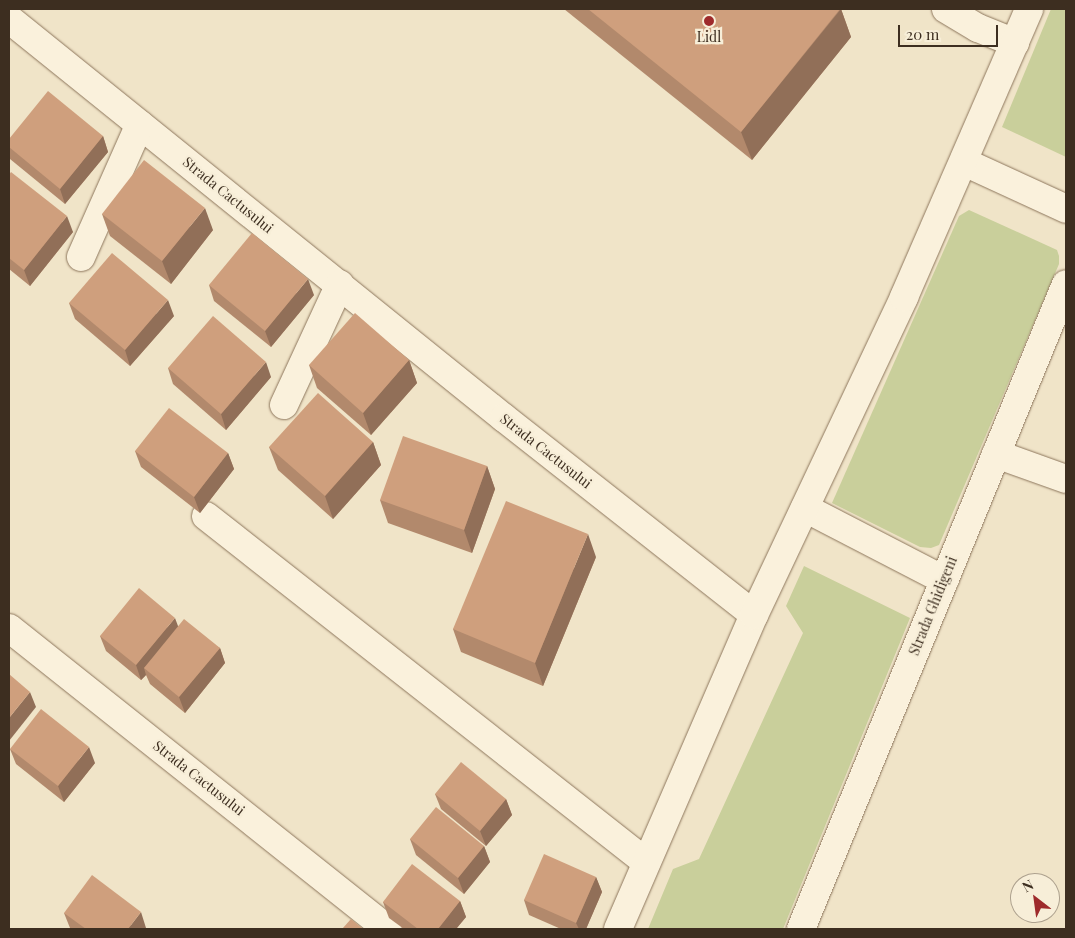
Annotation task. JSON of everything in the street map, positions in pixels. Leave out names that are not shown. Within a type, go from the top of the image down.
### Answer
[{"type":"street","points":[[946,9],[978,28],[1016,43]]},
{"type":"street","points":[[618,929],[754,615],[904,297],[1016,43],[1028,9]]},
{"type":"street","name":"Strada Cactusului","points":[[9,19],[504,418],[754,615]]},
{"type":"street","points":[[81,257],[140,124]]},
{"type":"street","points":[[964,162],[1066,209]]},
{"type":"street","points":[[284,405],[340,284]]},
{"type":"street","name":"Strada Ghidigeni","points":[[801,929],[1066,284]]},
{"type":"street","points":[[996,454],[1066,479]]},
{"type":"street","points":[[805,508],[944,580]]},
{"type":"street","points":[[206,516],[646,862]]},
{"type":"street","name":"Strada Cactusului","points":[[9,628],[388,929]]},
{"type":"green space","points":[[1051,9],[1066,9],[1066,157],[1002,127]]},
{"type":"green space","points":[[969,210],[1057,250],[1059,264],[939,545],[931,548],[920,547],[832,503],[959,216]]},
{"type":"green space","points":[[804,566],[910,618],[783,929],[648,929],[673,869],[699,859],[803,633],[786,606]]},
{"type":"building","points":[[588,9],[840,9],[741,132]]},
{"type":"building","points":[[48,91],[103,136],[60,189],[9,147],[9,139]]},
{"type":"building","points":[[144,160],[205,208],[162,261],[102,214]]},
{"type":"building","points":[[11,172],[67,216],[24,270],[9,258],[9,175]]},
{"type":"building","points":[[252,233],[308,279],[265,331],[209,285]]},
{"type":"building","points":[[112,253],[168,300],[125,350],[69,303]]},
{"type":"building","points":[[355,313],[409,360],[363,413],[309,365]]},
{"type":"building","points":[[213,316],[266,362],[221,414],[168,368]]},
{"type":"building","points":[[318,393],[373,442],[325,496],[269,447]]},
{"type":"building","points":[[169,408],[228,453],[194,497],[135,451]]},
{"type":"building","points":[[403,436],[487,466],[464,530],[380,500]]},
{"type":"building","points":[[506,501],[588,534],[535,663],[453,629]]},
{"type":"building","points":[[139,588],[175,618],[136,665],[100,636]]},
{"type":"building","points":[[184,619],[220,648],[179,697],[144,668]]},
{"type":"building","points":[[9,674],[30,692],[9,718]]},
{"type":"building","points":[[41,709],[89,747],[58,786],[10,749]]},
{"type":"building","points":[[461,762],[506,799],[480,831],[435,794]]},
{"type":"building","points":[[436,807],[484,846],[458,878],[410,839]]},
{"type":"building","points":[[544,854],[596,877],[576,923],[524,900]]},
{"type":"building","points":[[412,864],[460,901],[438,929],[418,929],[383,902]]},
{"type":"building","points":[[92,875],[141,912],[128,929],[86,929],[64,913]]},
{"type":"building","points":[[351,919],[363,929],[342,929]]},
{"type":"place","name":"Lidl","points":[[709,21]]}]
